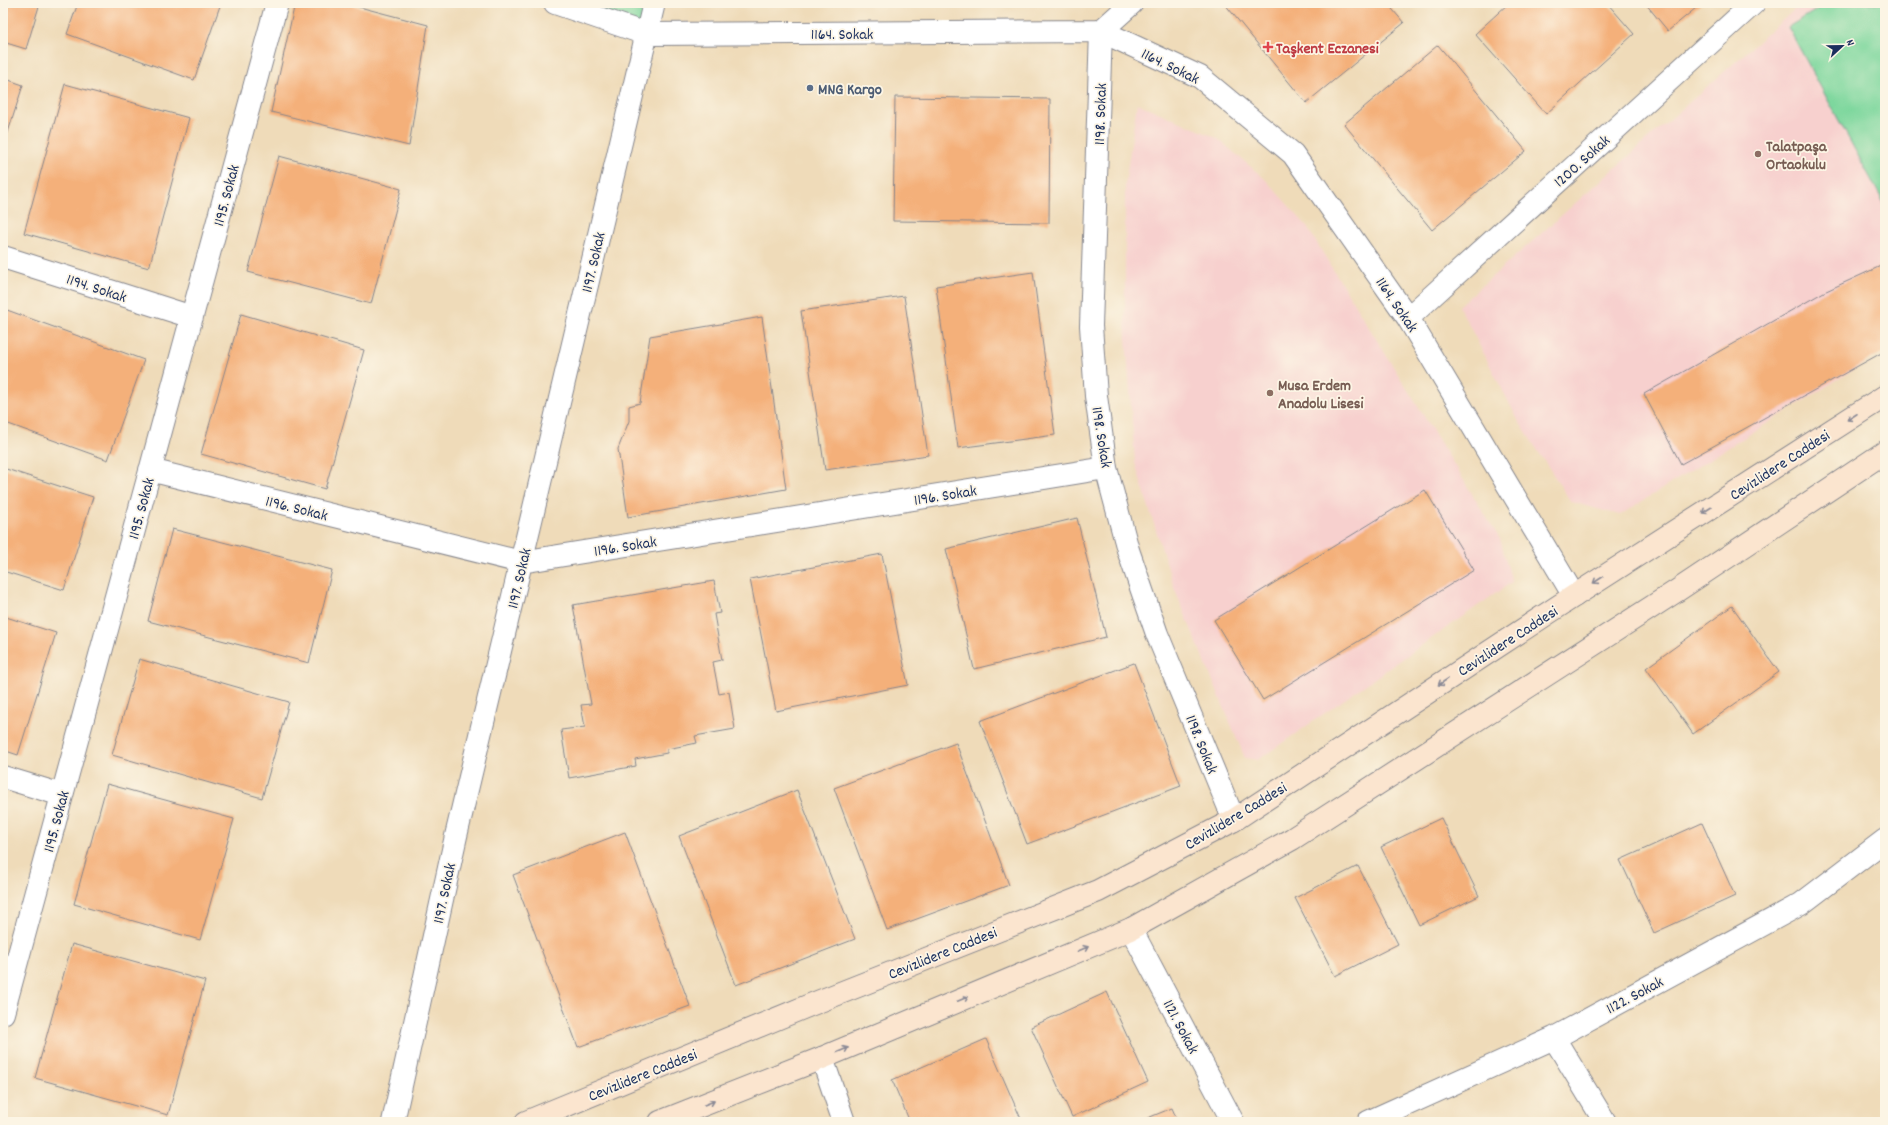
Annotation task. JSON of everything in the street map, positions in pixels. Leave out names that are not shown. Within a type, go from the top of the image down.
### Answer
[{"type":"main road","name":"Cevizlidere Caddesi","points":[[526,1122],[817,1002],[1098,891],[1234,820],[1574,596],[1885,396]]},
{"type":"main road","points":[[660,1122],[822,1058],[1130,929],[1292,840],[1665,598],[1885,452]]},
{"type":"street","name":"1195. Sokak","points":[[3,1013],[277,3]]},
{"type":"street","name":"1164. Sokak","points":[[555,3],[646,34],[1101,31],[1200,77],[1293,154],[1408,318],[1574,596]]},
{"type":"street","name":"1197. Sokak","points":[[393,1122],[456,836],[654,3]]},
{"type":"street","points":[[1101,31],[1132,3]]},
{"type":"street","name":"1200. Sokak","points":[[1408,318],[1754,3]]},
{"type":"street","name":"1198. Sokak","points":[[1101,31],[1091,326],[1096,396],[1106,468],[1128,550],[1155,627],[1234,820]]},
{"type":"street","name":"1194. Sokak","points":[[3,257],[192,317]]},
{"type":"street","name":"1196. Sokak","points":[[150,470],[521,562],[1106,468]]},
{"type":"street","points":[[3,777],[62,795]]},
{"type":"street","name":"1122. Sokak","points":[[1368,1122],[1554,1038],[1802,904],[1885,840]]},
{"type":"street","name":"1121. Sokak","points":[[1130,929],[1233,1122]]},
{"type":"street","points":[[1554,1038],[1605,1122]]},
{"type":"street","points":[[822,1058],[844,1122]]},
{"type":"shaded area","name":"Talatpaşa Ortaokulu","points":[[1802,3],[1885,3],[1885,350],[1620,515],[1571,502],[1518,420],[1459,306]]},
{"type":"shaded area","name":"Musa Erdem Anadolu Lisesi","points":[[1137,103],[1217,138],[1265,179],[1305,224],[1500,539],[1512,582],[1258,760],[1245,758],[1174,588],[1135,463],[1125,323],[1125,185]]},
{"type":"green space","points":[[555,3],[654,3],[646,34]]},
{"type":"green space","points":[[1828,3],[1885,3],[1885,205],[1788,27]]},
{"type":"building","points":[[3,3],[40,3],[26,49],[3,42]]},
{"type":"building","points":[[78,3],[221,3],[194,80],[67,34]]},
{"type":"building","points":[[295,3],[344,3],[428,25],[409,146],[271,112]]},
{"type":"building","points":[[1224,3],[1387,3],[1404,23],[1306,103]]},
{"type":"building","points":[[1509,3],[1607,3],[1634,34],[1546,114],[1475,34]]},
{"type":"building","points":[[1645,3],[1702,3],[1668,31]]},
{"type":"building","points":[[1438,45],[1526,151],[1432,230],[1344,124]]},
{"type":"building","points":[[3,78],[23,85],[3,148]]},
{"type":"building","points":[[65,84],[189,118],[149,268],[24,233]]},
{"type":"building","points":[[895,97],[1050,99],[1049,223],[893,221]]},
{"type":"building","points":[[279,156],[401,189],[371,304],[248,272]]},
{"type":"building","points":[[1885,264],[1885,351],[1681,464],[1644,394],[1824,292]]},
{"type":"building","points":[[1033,272],[1055,435],[958,448],[936,286]]},
{"type":"building","points":[[904,296],[928,455],[825,470],[801,311]]},
{"type":"building","points":[[7,310],[144,360],[108,460],[3,422],[3,321]]},
{"type":"building","points":[[241,314],[364,350],[325,489],[201,454]]},
{"type":"building","points":[[762,317],[786,489],[628,517],[618,449],[629,421],[629,406],[640,403],[650,336]]},
{"type":"building","points":[[3,468],[93,497],[64,590],[3,571]]},
{"type":"building","points":[[1425,490],[1474,570],[1263,700],[1214,620]]},
{"type":"building","points":[[1077,518],[1106,637],[974,669],[946,549]]},
{"type":"building","points":[[172,529],[332,570],[309,663],[148,621]]},
{"type":"building","points":[[882,554],[908,685],[776,711],[750,579]]},
{"type":"building","points":[[714,581],[720,613],[714,614],[722,660],[713,662],[719,694],[729,692],[735,729],[695,736],[697,743],[667,749],[667,753],[635,759],[636,766],[569,778],[561,730],[585,727],[581,705],[591,704],[573,605]]},
{"type":"building","points":[[1732,606],[1779,672],[1693,734],[1646,668]]},
{"type":"building","points":[[3,616],[56,633],[18,755],[3,750]]},
{"type":"building","points":[[139,659],[289,702],[262,798],[112,755]]},
{"type":"building","points":[[1134,663],[1181,786],[1027,844],[980,721]]},
{"type":"building","points":[[956,743],[1009,885],[887,930],[834,788]]},
{"type":"building","points":[[107,784],[234,819],[200,940],[74,904]]},
{"type":"building","points":[[797,790],[855,939],[736,985],[679,836]]},
{"type":"building","points":[[1441,818],[1479,896],[1419,925],[1381,847]]},
{"type":"building","points":[[1702,823],[1735,896],[1654,933],[1620,860]]},
{"type":"building","points":[[625,832],[690,1006],[578,1047],[513,875]]},
{"type":"building","points":[[1358,866],[1398,944],[1335,976],[1295,898]]},
{"type":"building","points":[[72,944],[205,981],[168,1115],[35,1078]]},
{"type":"building","points":[[1107,992],[1148,1082],[1072,1117],[1031,1027]]},
{"type":"building","points":[[986,1039],[1021,1119],[1015,1122],[910,1122],[892,1080]]},
{"type":"building","points":[[1172,1108],[1178,1122],[1138,1122]]},
{"type":"place","name":"Taşkent Eczanesi","points":[[1268,47]]},
{"type":"place","name":"MNG Kargo","points":[[810,88]]},
{"type":"place","name":"Talatpaşa Ortaokulu","points":[[1758,154]]},
{"type":"place","name":"Musa Erdem Anadolu Lisesi","points":[[1270,393]]}]
